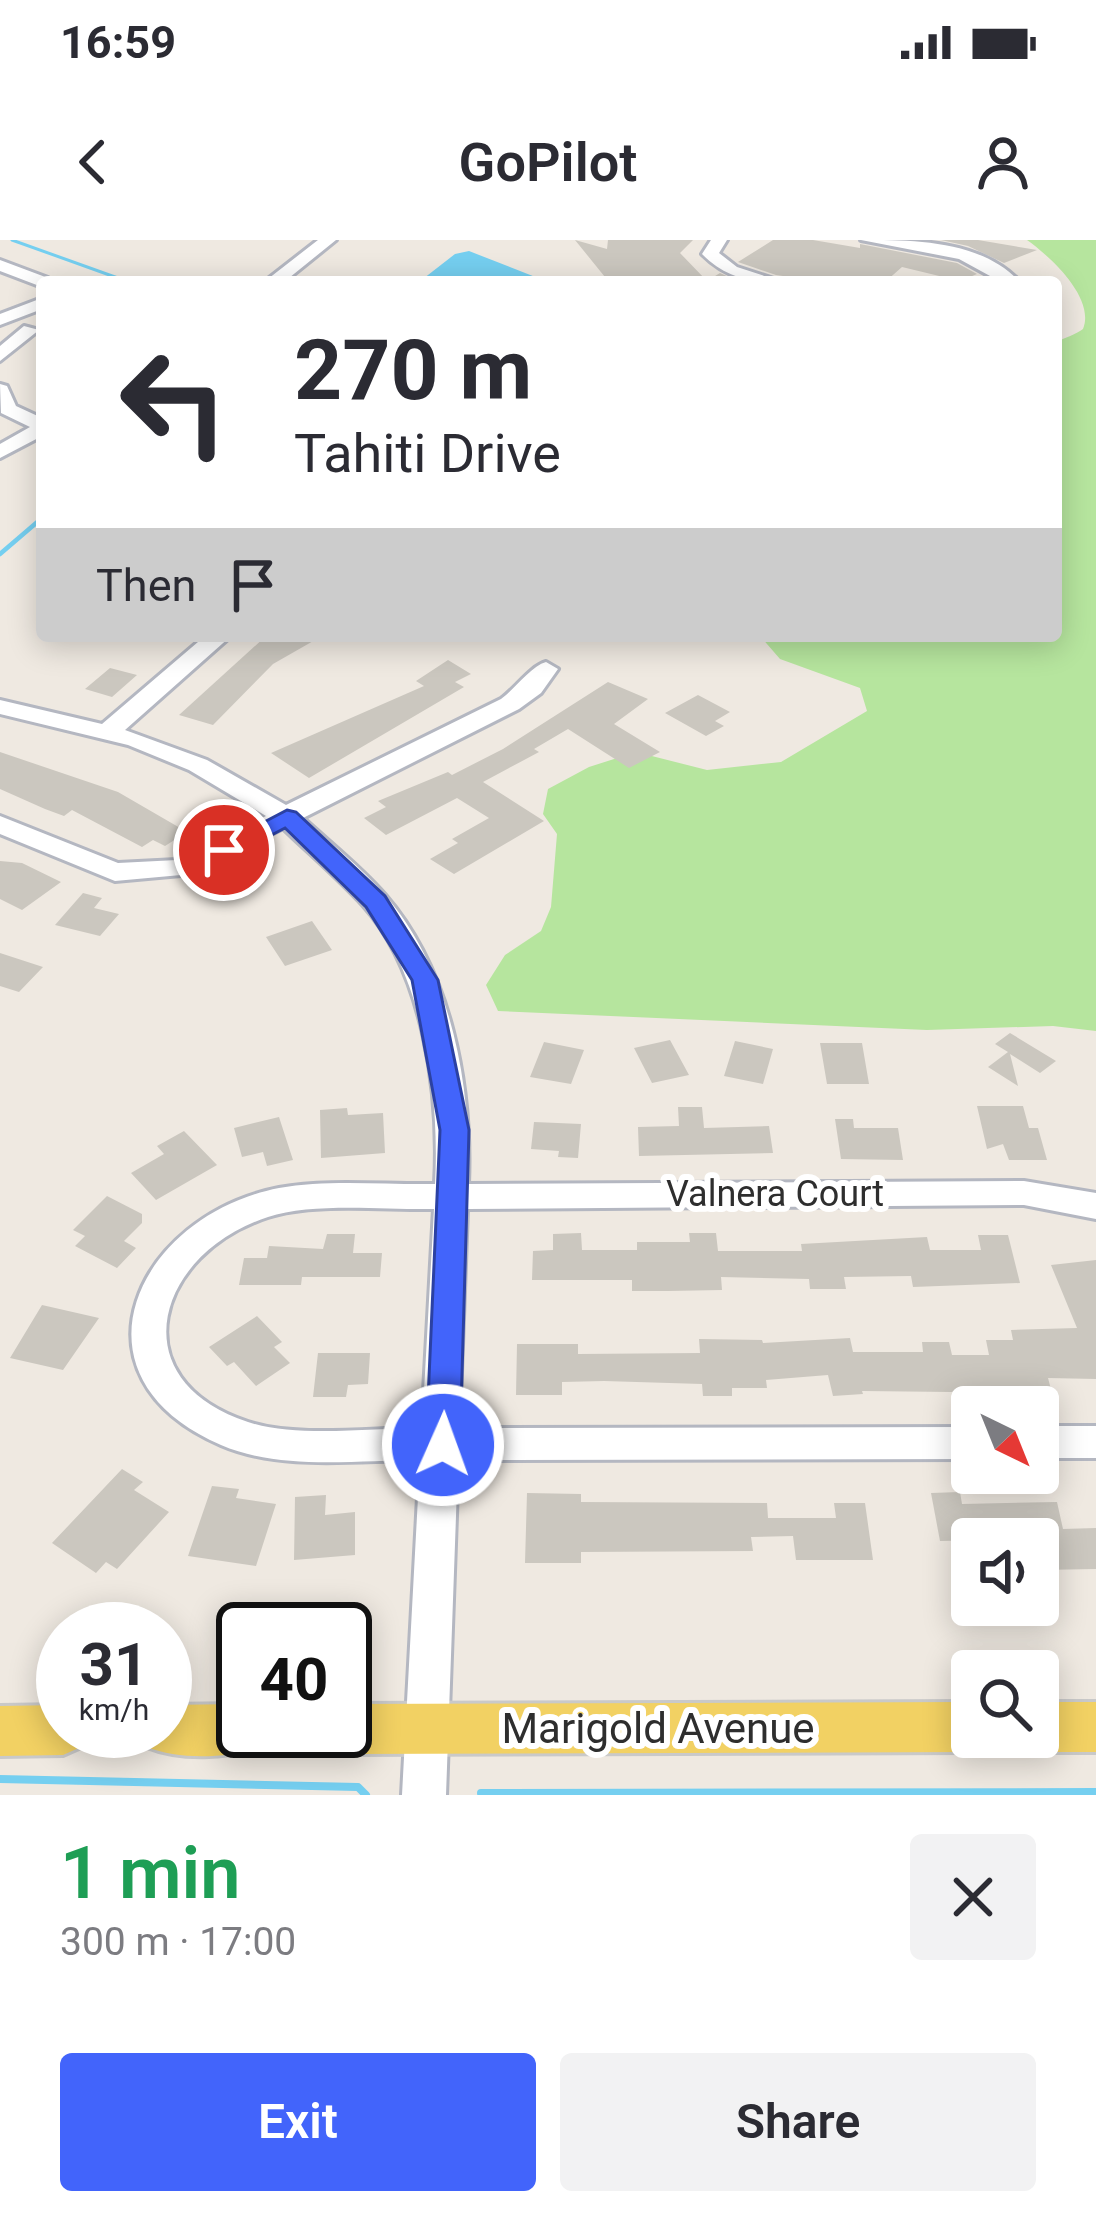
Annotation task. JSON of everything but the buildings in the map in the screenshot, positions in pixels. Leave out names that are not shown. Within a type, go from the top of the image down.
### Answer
[{"type":"main road","name":"Marigold Avenue","points":[[372,1729],[951,1727]]},
{"type":"main road","points":[[1059,1727],[1096,1727]]},
{"type":"main road","points":[[0,1731],[36,1730]]},
{"type":"street","points":[[281,276],[328,240]]},
{"type":"street","points":[[718,240],[710,254],[718,264],[756,276]]},
{"type":"street","points":[[869,240],[977,261],[1001,276]]},
{"type":"street","points":[[0,265],[36,280]]},
{"type":"street","points":[[1,320],[36,305]]},
{"type":"street","points":[[1,320],[36,327]]},
{"type":"street","points":[[0,355],[36,327]]},
{"type":"street","points":[[0,390],[8,410],[36,423]]},
{"type":"street","points":[[0,452],[36,430]]},
{"type":"street","points":[[109,731],[212,642]]},
{"type":"street","points":[[0,824],[107,869],[138,874],[194,864],[510,704],[546,670]]},
{"type":"street","points":[[0,707],[109,731],[198,765],[287,818],[376,902],[425,980],[454,1130],[424,1795]]},
{"type":"street","name":"Valnera Court","points":[[453,1195],[1024,1193],[1096,1206]]},
{"type":"street","points":[[453,1195],[311,1196],[243,1212],[185,1248],[159,1283],[149,1315],[150,1345],[160,1376],[183,1406],[217,1430],[268,1444],[951,1443]]},
{"type":"street","points":[[1059,1442],[1096,1442]]},
{"type":"green space","points":[[1027,240],[1096,240],[1096,1031],[1053,1026],[927,1030],[498,1011],[486,985],[505,955],[541,931],[551,907],[557,834],[543,814],[548,789],[589,767],[636,752],[707,770],[781,762],[867,711],[860,688],[780,659],[765,642],[1062,642],[1062,339],[1083,329],[1085,317],[1076,290]]},
{"type":"water","points":[[469,251],[533,276],[427,276],[455,254]]},
{"type":"waterway","points":[[12,240],[112,276]]},
{"type":"waterway","points":[[0,554],[36,523]]},
{"type":"waterway","points":[[0,1779],[358,1787],[366,1795]]},
{"type":"waterway","points":[[481,1793],[1096,1792]]},
{"type":"route","points":[[224,850],[287,818],[376,902],[425,980],[454,1130],[443,1445]]}]
